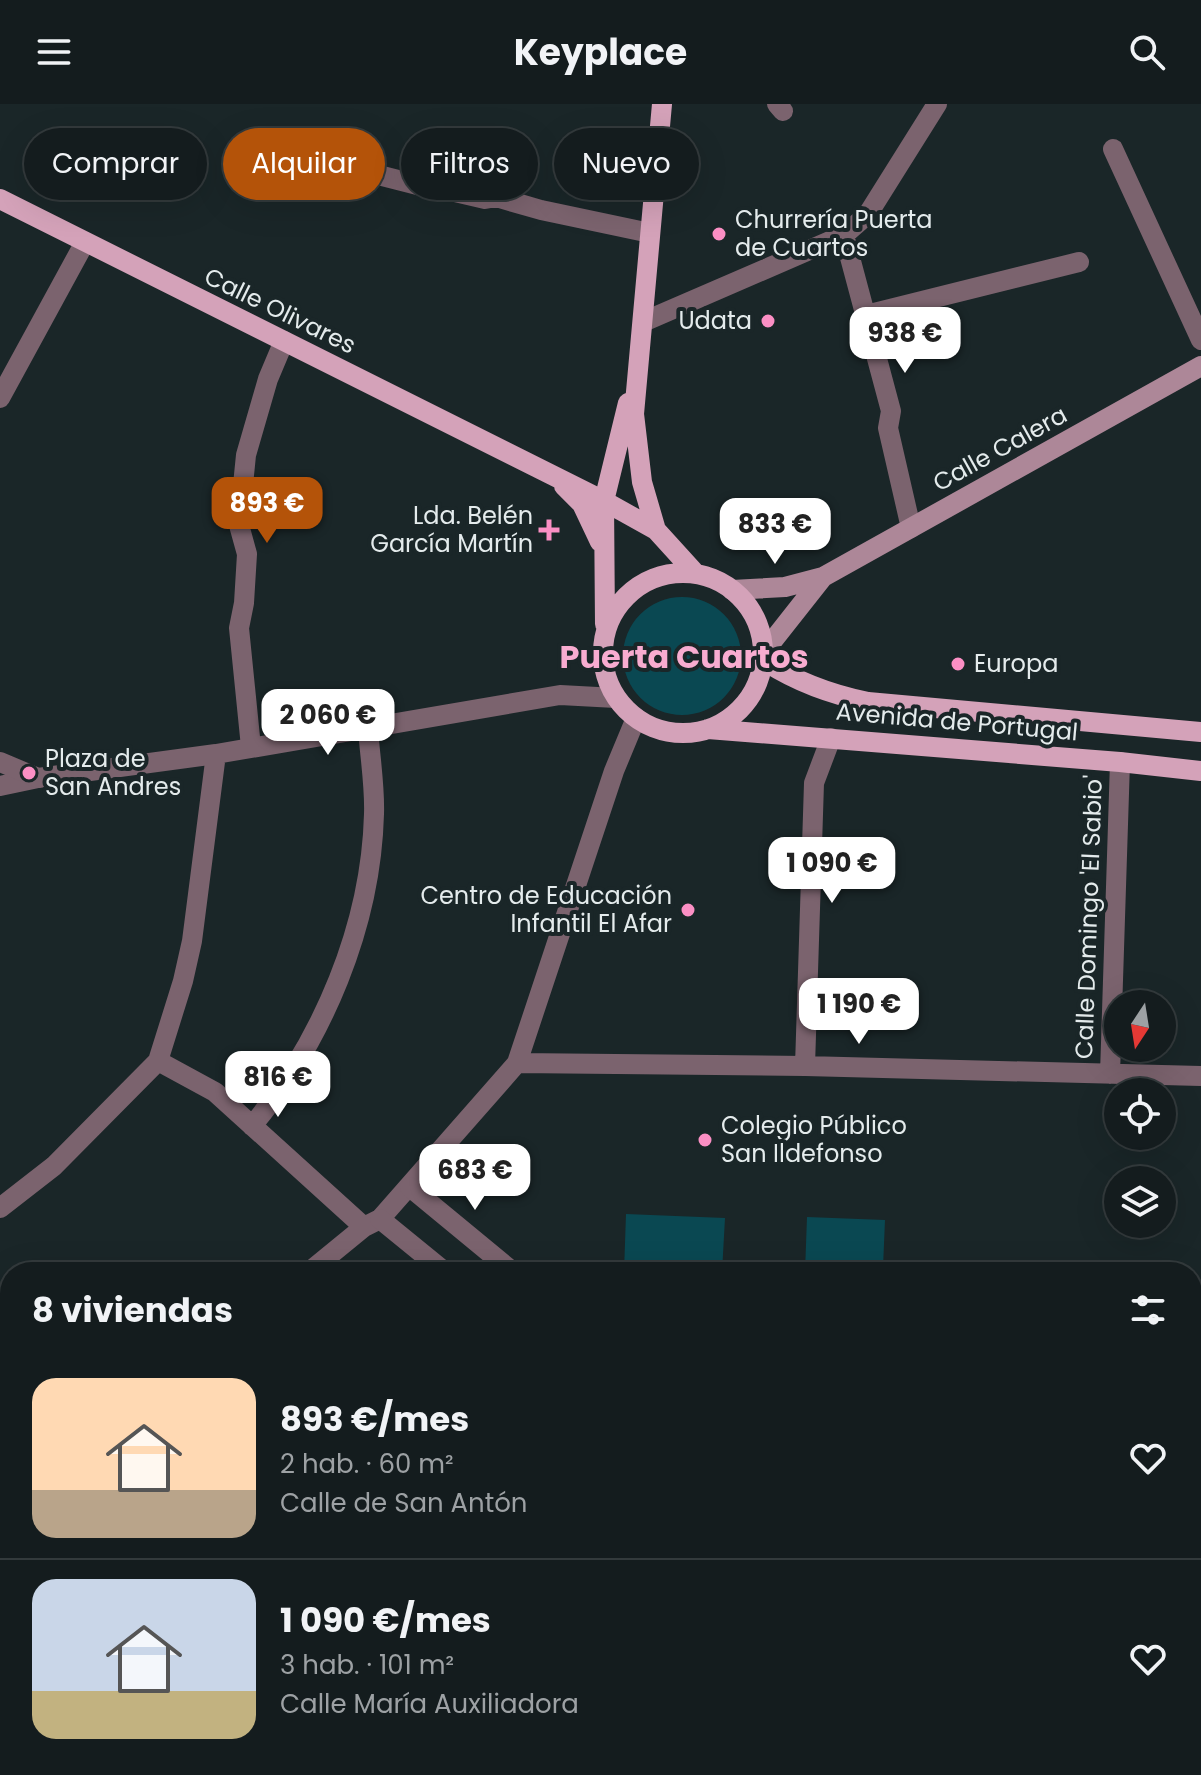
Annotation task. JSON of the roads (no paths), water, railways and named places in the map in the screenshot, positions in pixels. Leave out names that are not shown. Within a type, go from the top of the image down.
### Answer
[{"type":"main road","points":[[605,631],[617,606],[641,584],[668,574],[696,574],[715,579],[732,590],[755,618],[763,656],[756,685],[746,702],[732,716],[708,729],[668,732],[636,718],[616,698],[607,682],[603,664],[604,501],[635,380],[662,104]]},
{"type":"main road","name":"Calle Olivares","points":[[0,199],[604,501],[656,530],[696,574]]},
{"type":"main road","name":"Calle Calera","points":[[732,590],[785,587],[823,577],[1201,366]]},
{"type":"main road","points":[[635,380],[636,448],[656,530]]},
{"type":"main road","name":"Calle Olivares","points":[[538,468],[562,483],[582,504],[604,555]]},
{"type":"main road","name":"Calle Calera","points":[[763,656],[823,577]]},
{"type":"main road","name":"Avenida de Portugal","points":[[763,656],[801,682],[868,702],[1201,732]]},
{"type":"main road","name":"Avenida de Portugal","points":[[708,729],[1201,771]]},
{"type":"street","points":[[643,322],[844,235],[868,214],[937,104]]},
{"type":"street","points":[[1113,149],[1201,340]]},
{"type":"street","points":[[385,177],[445,192],[485,199],[496,197],[541,210],[650,233]]},
{"type":"street","points":[[844,235],[891,411],[888,428],[911,528]]},
{"type":"street","points":[[0,398],[85,242]]},
{"type":"street","points":[[866,315],[1079,262]]},
{"type":"street","points":[[251,747],[239,628],[247,554],[239,525],[246,455],[268,379],[284,341]]},
{"type":"street","points":[[0,786],[216,754],[560,695],[616,698]]},
{"type":"street","points":[[322,1262],[372,1223],[410,1187],[517,1063],[614,771],[636,718]]},
{"type":"street","points":[[252,1126],[280,1092],[330,1002],[367,890],[374,813],[368,729]]},
{"type":"street","points":[[805,1066],[814,783],[831,738]]},
{"type":"street","points":[[0,1208],[54,1166],[158,1061],[192,941],[216,754]]},
{"type":"street","points":[[0,762],[38,778]]},
{"type":"street","name":"Calle Domingo 'El Sabio'","points":[[1110,1074],[1120,762]]},
{"type":"street","points":[[158,1061],[215,1092],[252,1126],[372,1223],[430,1262]]},
{"type":"street","points":[[517,1063],[805,1066],[1201,1076]]},
{"type":"street","points":[[410,1187],[501,1262]]},
{"type":"place","name":"Churrería Puerta de Cuartos","points":[[719,234]]},
{"type":"place","name":"Udata","points":[[768,321]]},
{"type":"place","name":"Lda. Belén García Martín","points":[[549,530]]},
{"type":"place","name":"Europa","points":[[958,664]]},
{"type":"place","name":"Plaza de San Andres","points":[[29,773]]},
{"type":"place","name":"Centro de Educación Infantil El Afar","points":[[688,910]]},
{"type":"place","name":"Colegio Público San Ildefonso","points":[[705,1140]]},
{"type":"district","name":"Puerta Cuartos","points":[[684,657]]}]
